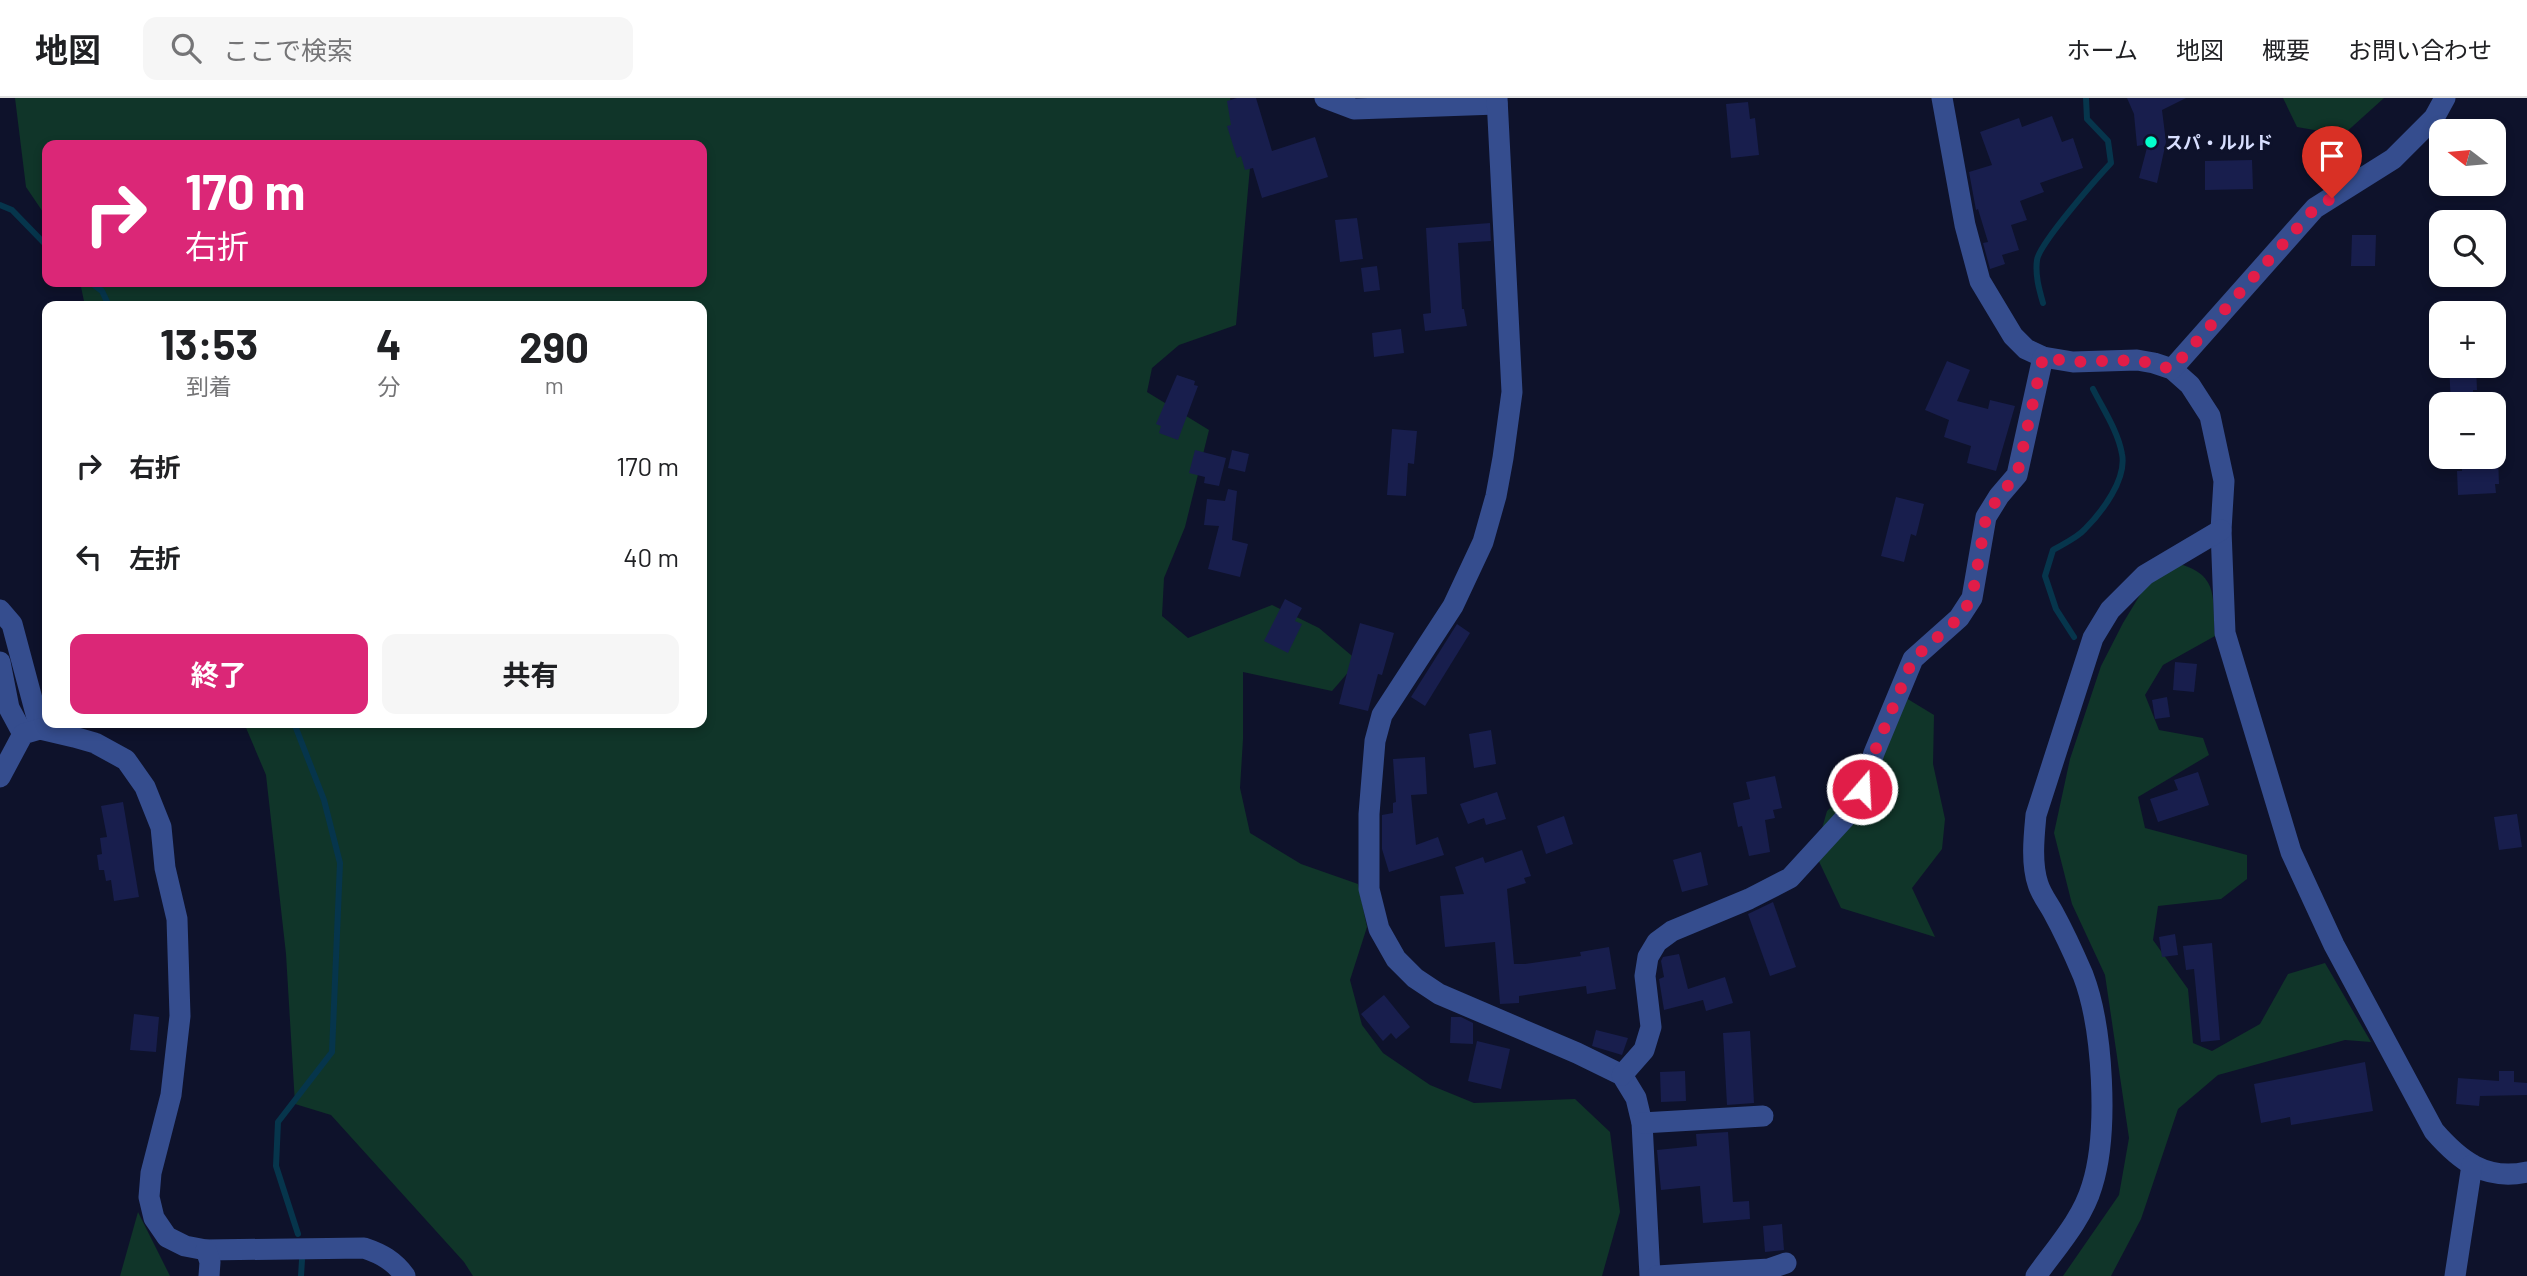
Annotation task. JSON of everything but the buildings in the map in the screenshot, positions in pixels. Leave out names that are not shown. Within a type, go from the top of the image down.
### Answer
[{"type":"street","points":[[1325,98],[1354,109],[1497,101],[1512,392],[1503,458],[1483,542],[1453,606],[1382,715],[1375,741],[1369,814],[1369,889],[1379,929],[1396,959],[1415,978],[1451,1000],[1622,1075],[1636,1098],[1642,1123],[1650,1276]]},
{"type":"street","points":[[1942,98],[1965,225],[1980,281],[2013,336],[2026,349],[2043,357],[2073,362],[2137,360],[2172,369],[2190,385],[2210,416],[2224,481],[2221,530],[2225,633],[2291,852],[2334,945],[2434,1131],[2449,1149],[2472,1166],[2510,1176],[2527,1172]]},
{"type":"street","points":[[2172,369],[2315,208],[2393,159],[2434,118],[2445,98]]},
{"type":"street","points":[[1622,1075],[1644,1050],[1651,1027],[1645,976],[1648,957],[1657,942],[1672,931],[1749,899],[1790,878],[1856,806],[1874,753],[1913,659],[1959,618],[1972,598],[1986,517],[2017,475],[2043,357]]},
{"type":"street","points":[[2036,1276],[2074,1224],[2092,1186],[2101,1109],[2101,1063],[2087,989],[2060,925],[2037,883],[2034,844],[2036,815],[2093,638],[2110,610],[2145,575],[2221,530]]},
{"type":"street","points":[[0,610],[12,624],[31,732],[0,777]]},
{"type":"street","points":[[0,662],[9,709],[31,732],[95,743],[126,760],[145,787],[161,828],[165,868],[177,919],[180,1016],[171,1095],[151,1173],[149,1197],[154,1218],[167,1237],[185,1246],[206,1250],[364,1248],[393,1262],[405,1276]]},
{"type":"street","points":[[1642,1123],[1763,1116]]},
{"type":"street","points":[[2455,1276],[2472,1166]]},
{"type":"street","points":[[206,1250],[210,1262],[209,1276]]},
{"type":"street","points":[[1657,1276],[1769,1269],[1786,1263]]},
{"type":"green space","points":[[15,98],[1230,98],[1250,167],[1236,325],[1179,345],[1152,368],[1147,392],[1209,430],[1185,527],[1164,578],[1162,616],[1188,638],[1272,605],[1319,628],[1358,661],[1332,691],[1243,672],[1240,788],[1250,833],[1301,864],[1358,884],[1367,927],[1350,980],[1362,1025],[1383,1053],[1430,1085],[1474,1103],[1575,1099],[1610,1132],[1620,1212],[1602,1276],[473,1276],[464,1262],[331,1115],[295,1104],[286,954],[266,775],[246,728],[707,728],[707,301],[84,301],[81,287],[707,287],[707,140],[42,140],[42,211],[26,187]]},
{"type":"green space","points":[[2283,98],[2384,98],[2343,135],[2297,127]]},
{"type":"green space","points":[[2180,564],[2193,569],[2208,582],[2213,600],[2215,636],[2163,665],[2145,695],[2159,730],[2203,738],[2209,755],[2138,797],[2145,828],[2247,855],[2247,879],[2221,899],[2158,906],[2153,940],[2188,989],[2193,1043],[2212,1051],[2260,1024],[2288,974],[2325,963],[2371,1042],[2345,1040],[2218,1075],[2178,1109],[2141,1219],[2111,1276],[2063,1276],[2119,1195],[2129,1138],[2105,975],[2072,904],[2054,833],[2070,759],[2101,666],[2146,585]]},
{"type":"green space","points":[[1906,698],[1934,715],[1933,764],[1945,819],[1942,849],[1912,888],[1935,937],[1841,908],[1815,853],[1827,811],[1857,783]]},
{"type":"green space","points":[[138,1212],[170,1276],[120,1276]]},
{"type":"waterway","points":[[2043,303],[2037,271],[2040,252],[2070,211],[2111,163],[2108,141],[2087,119],[2086,98]]},
{"type":"waterway","points":[[0,205],[12,210],[42,241]]},
{"type":"waterway","points":[[97,287],[107,301]]},
{"type":"waterway","points":[[2074,637],[2056,609],[2045,576],[2053,550],[2074,538],[2092,522],[2112,494],[2123,464],[2117,437],[2093,389]]},
{"type":"waterway","points":[[296,728],[324,800],[340,863],[332,1052],[278,1122],[276,1166],[298,1234]]},
{"type":"waterway","points":[[301,1276],[302,1260]]},
{"type":"place","name":"スパ・ルルド","points":[[2151,142]]},
{"type":"route","points":[[1862,789],[1913,659],[1959,618],[1972,598],[1986,517],[2017,475],[2043,357],[2073,362],[2137,360],[2172,369],[2315,208],[2332,198]]}]
